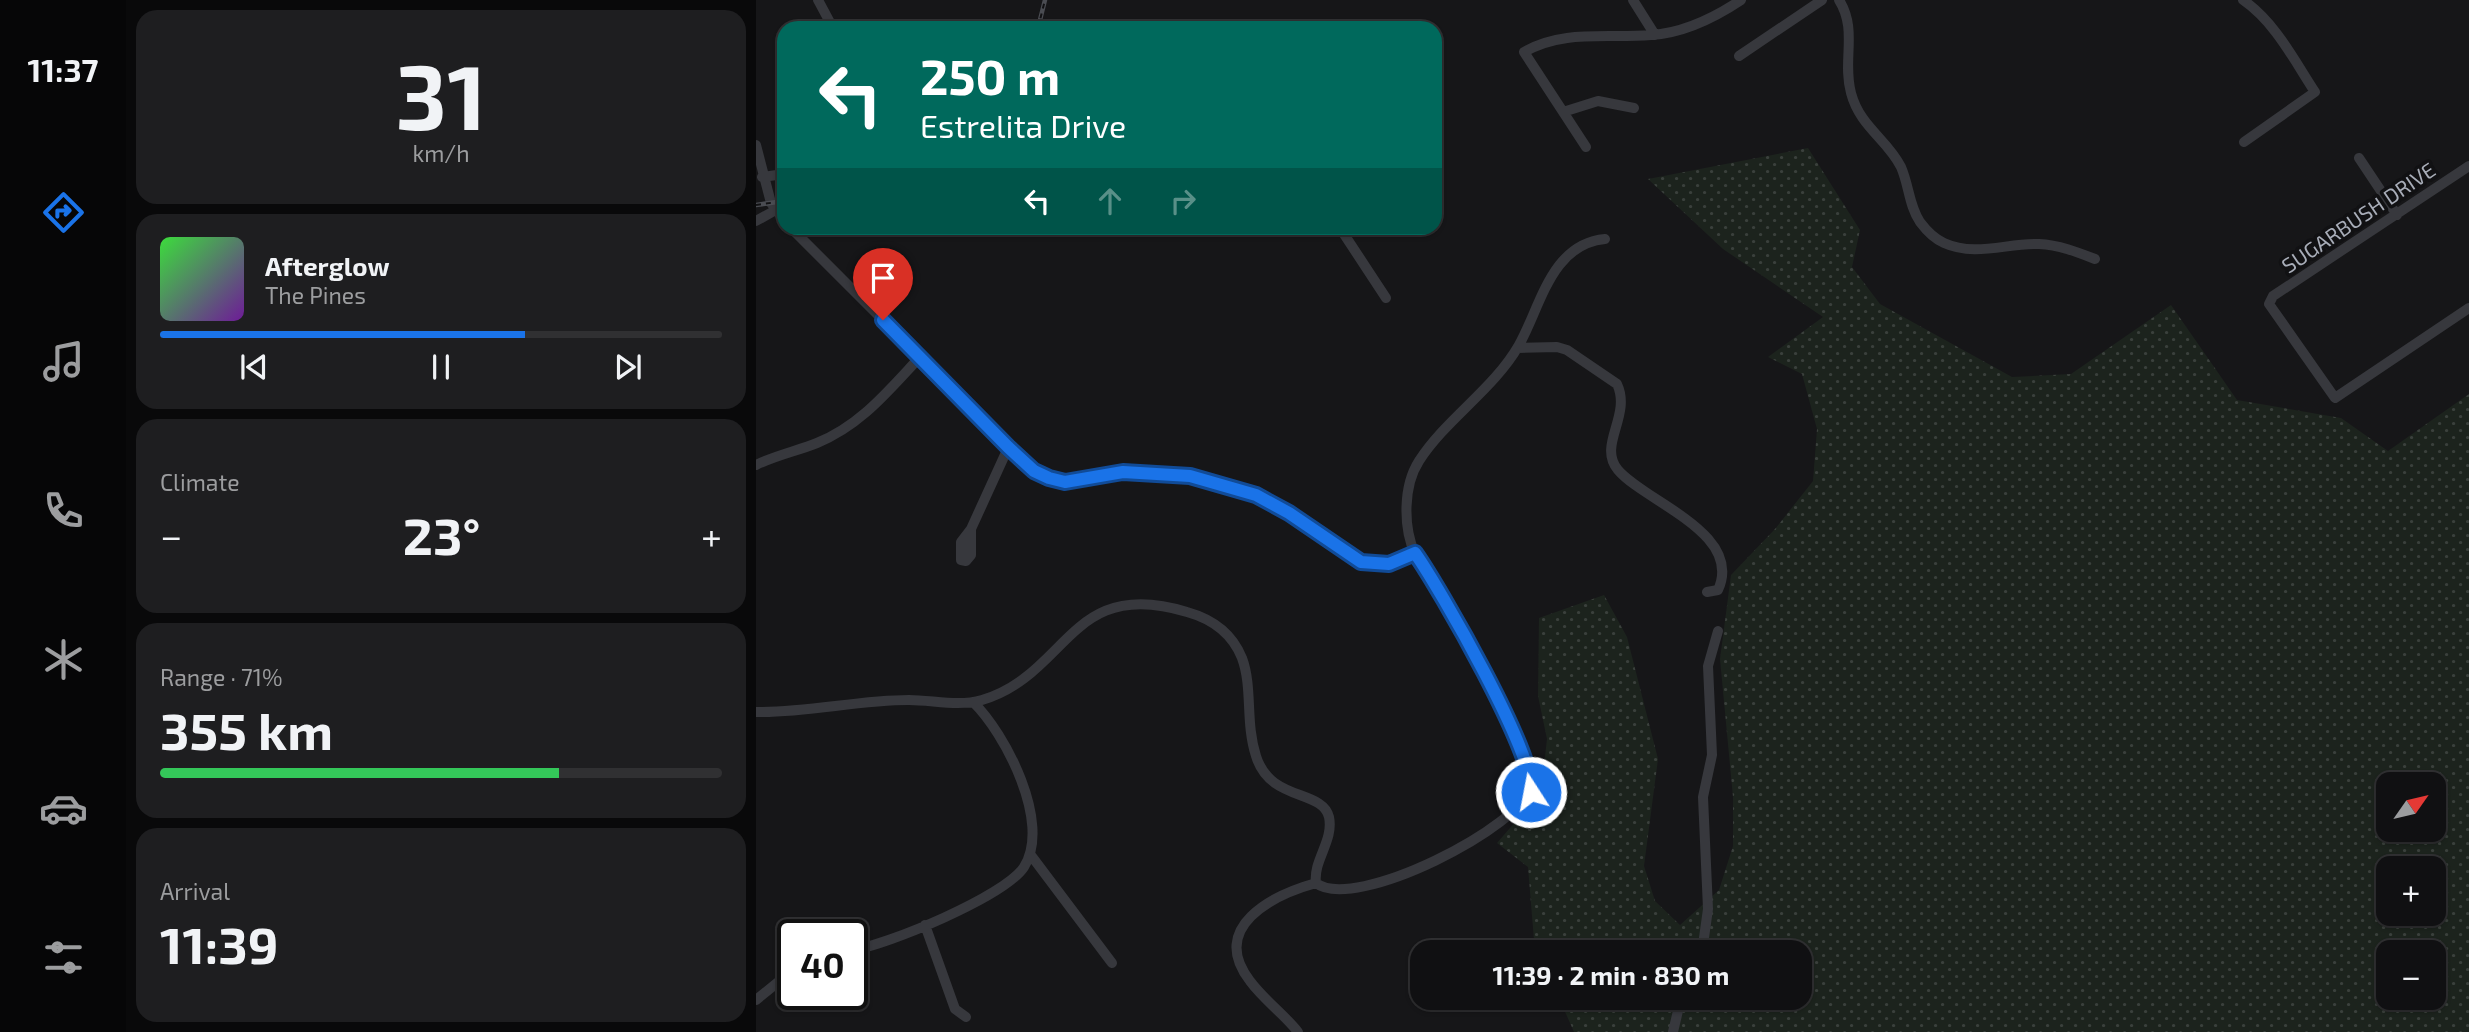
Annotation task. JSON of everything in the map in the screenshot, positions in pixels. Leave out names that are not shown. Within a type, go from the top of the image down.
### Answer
[{"type":"street","points":[[818,0],[830,21]]},
{"type":"street","points":[[1633,0],[1655,35]]},
{"type":"street","points":[[1586,147],[1524,52],[1561,37],[1655,35],[1690,27],[1741,0]]},
{"type":"street","points":[[1739,56],[1822,0]]},
{"type":"street","points":[[1839,0],[1850,25],[1848,70],[1851,92],[1860,116],[1899,164],[1913,210],[1927,230],[1942,242],[1961,248],[2040,244],[2067,249],[2095,259]]},
{"type":"street","points":[[2243,0],[2258,10],[2268,22],[2315,92],[2244,142]]},
{"type":"street","points":[[1563,112],[1598,101],[1634,108]]},
{"type":"street","points":[[756,145],[762,177],[777,208]]},
{"type":"street","points":[[2359,158],[2397,215]]},
{"type":"street","name":"SUGARBUSH DRIVE","points":[[2469,166],[2269,300],[2272,309],[2334,398],[2469,308]]},
{"type":"street","points":[[762,177],[777,175]]},
{"type":"street","points":[[756,221],[777,217]]},
{"type":"street","points":[[798,235],[1034,471],[1065,482],[1123,472],[1161,472],[1219,483],[1256,495],[1289,513],[1361,562],[1373,565],[1389,564],[1415,553]]},
{"type":"street","points":[[1345,235],[1387,298]]},
{"type":"street","points":[[756,712],[813,710],[910,699],[973,702],[999,693],[1022,678],[1076,626],[1108,610],[1139,603],[1158,603],[1216,624],[1231,638],[1245,667],[1248,687],[1247,722],[1264,775],[1281,789],[1317,802],[1328,815],[1330,830],[1315,873],[1316,883],[1323,888],[1354,888],[1387,881],[1438,861],[1524,803],[1531,792],[1525,758],[1469,643],[1439,588],[1415,553],[1407,511],[1408,486],[1419,461],[1518,348],[1541,294],[1564,259],[1582,245],[1605,239]]},
{"type":"street","points":[[1518,348],[1557,347],[1567,350],[1617,384],[1622,408],[1609,449],[1613,462],[1627,479],[1692,523],[1706,537],[1717,553],[1722,578],[1718,590],[1707,592]]},
{"type":"street","points":[[756,465],[817,443],[850,426],[863,417],[920,357]]},
{"type":"street","points":[[971,528],[1008,447]]},
{"type":"street","points":[[1704,940],[1708,909],[1703,810],[1712,755],[1708,666],[1718,631]]},
{"type":"street","points":[[868,946],[896,939],[972,904],[1023,869],[1030,854],[1032,840],[1027,804],[1017,770],[999,733],[973,702]]},
{"type":"street","points":[[1030,854],[1112,962]]},
{"type":"street","points":[[1298,1032],[1249,980],[1239,957],[1239,937],[1247,920],[1269,900],[1283,892],[1316,883]]},
{"type":"street","points":[[925,925],[956,1009],[967,1017]]},
{"type":"street","points":[[756,1000],[777,983]]},
{"type":"street","points":[[1673,1032],[1678,1010]]},
{"type":"shaded area","points":[[1808,148],[1860,230],[1852,267],[1880,304],[2012,377],[2071,374],[2171,305],[2237,400],[2341,418],[2388,451],[2469,394],[2469,1032],[1574,1032],[1564,1010],[1812,1010],[1812,940],[1534,940],[1528,867],[1497,843],[1541,792],[1547,739],[1538,696],[1539,618],[1604,595],[1627,637],[1658,759],[1644,866],[1655,901],[1680,925],[1719,890],[1733,846],[1733,797],[1720,659],[1731,575],[1775,529],[1813,481],[1817,429],[1802,374],[1768,357],[1823,317],[1723,249],[1648,179]]},
{"type":"railway","points":[[1040,21],[1045,0]]},
{"type":"railway","points":[[756,205],[777,202]]},
{"type":"route","points":[[883,320],[1008,447],[1034,471],[1049,478],[1065,482],[1123,472],[1161,472],[1190,476],[1256,495],[1289,513],[1361,562],[1373,565],[1389,564],[1415,553],[1439,588],[1469,643],[1525,758],[1532,785],[1531,792]]}]
